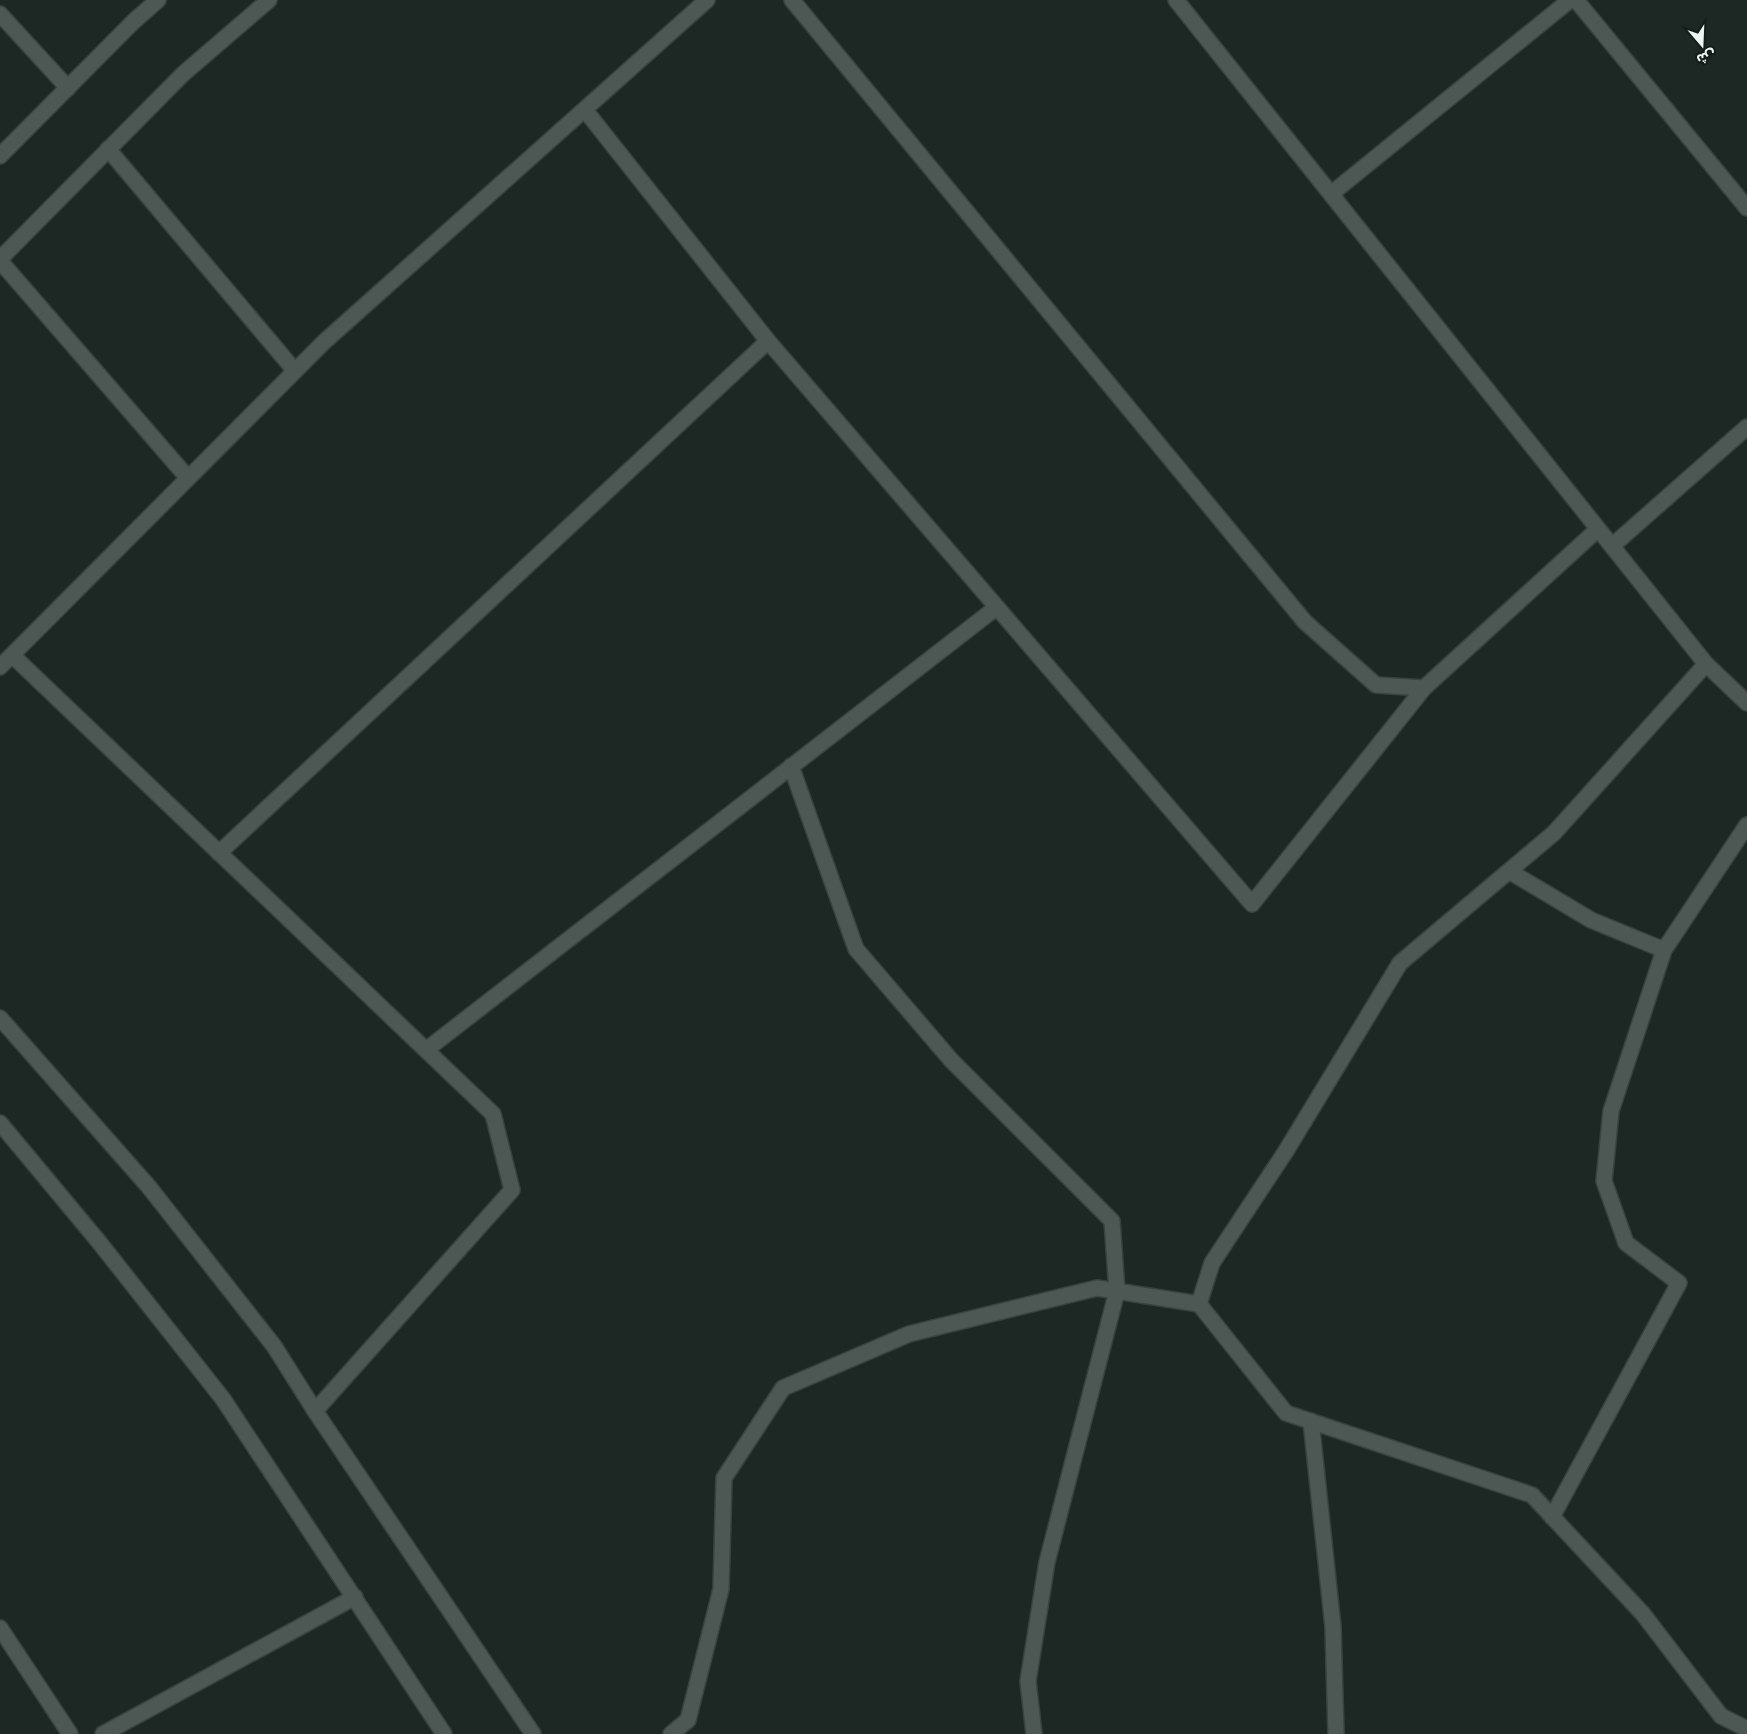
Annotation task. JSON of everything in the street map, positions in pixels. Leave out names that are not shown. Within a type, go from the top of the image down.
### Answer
[{"type":"street","points":[[0,156],[133,22],[158,0]]},
{"type":"street","points":[[188,478],[0,260],[183,74],[269,0]]},
{"type":"street","points":[[0,667],[324,342],[707,0]]},
{"type":"street","points":[[792,0],[1306,622],[1376,686],[1424,688]]},
{"type":"street","points":[[1176,0],[1706,664],[1747,703]]},
{"type":"street","points":[[1331,194],[1570,0]]},
{"type":"street","points":[[1576,0],[1747,208]]},
{"type":"street","points":[[0,14],[68,88]]},
{"type":"street","points":[[585,110],[768,341],[1252,904],[1424,688],[1598,529]]},
{"type":"street","points":[[108,150],[295,371]]},
{"type":"street","points":[[219,853],[768,341]]},
{"type":"street","points":[[1612,546],[1747,427]]},
{"type":"street","points":[[426,1050],[997,607]]},
{"type":"street","points":[[12,655],[493,1114],[512,1190],[314,1411]]},
{"type":"street","points":[[1199,1304],[1212,1263],[1286,1151],[1400,963],[1554,833],[1706,664]]},
{"type":"street","points":[[791,766],[856,949],[951,1060],[1112,1221],[1117,1291],[1046,1562],[1028,1681],[1034,1734]]},
{"type":"street","points":[[1552,1517],[1679,1283],[1626,1243],[1604,1181],[1611,1111],[1664,950],[1747,824]]},
{"type":"street","points":[[1509,871],[1591,920],[1664,950]]},
{"type":"street","points":[[0,1018],[155,1195],[274,1346],[314,1411],[529,1733]]},
{"type":"street","points":[[0,1123],[100,1242],[223,1399],[444,1734]]},
{"type":"street","points":[[671,1734],[688,1720],[721,1589],[724,1478],[783,1388],[909,1334],[1098,1288],[1199,1304],[1286,1413],[1532,1495],[1643,1614],[1721,1716],[1747,1729]]},
{"type":"street","points":[[1310,1421],[1333,1627],[1336,1734]]},
{"type":"street","points":[[103,1734],[355,1598]]},
{"type":"street","points":[[0,1628],[70,1734]]},
{"type":"street","points":[[688,1720],[696,1734]]}]
